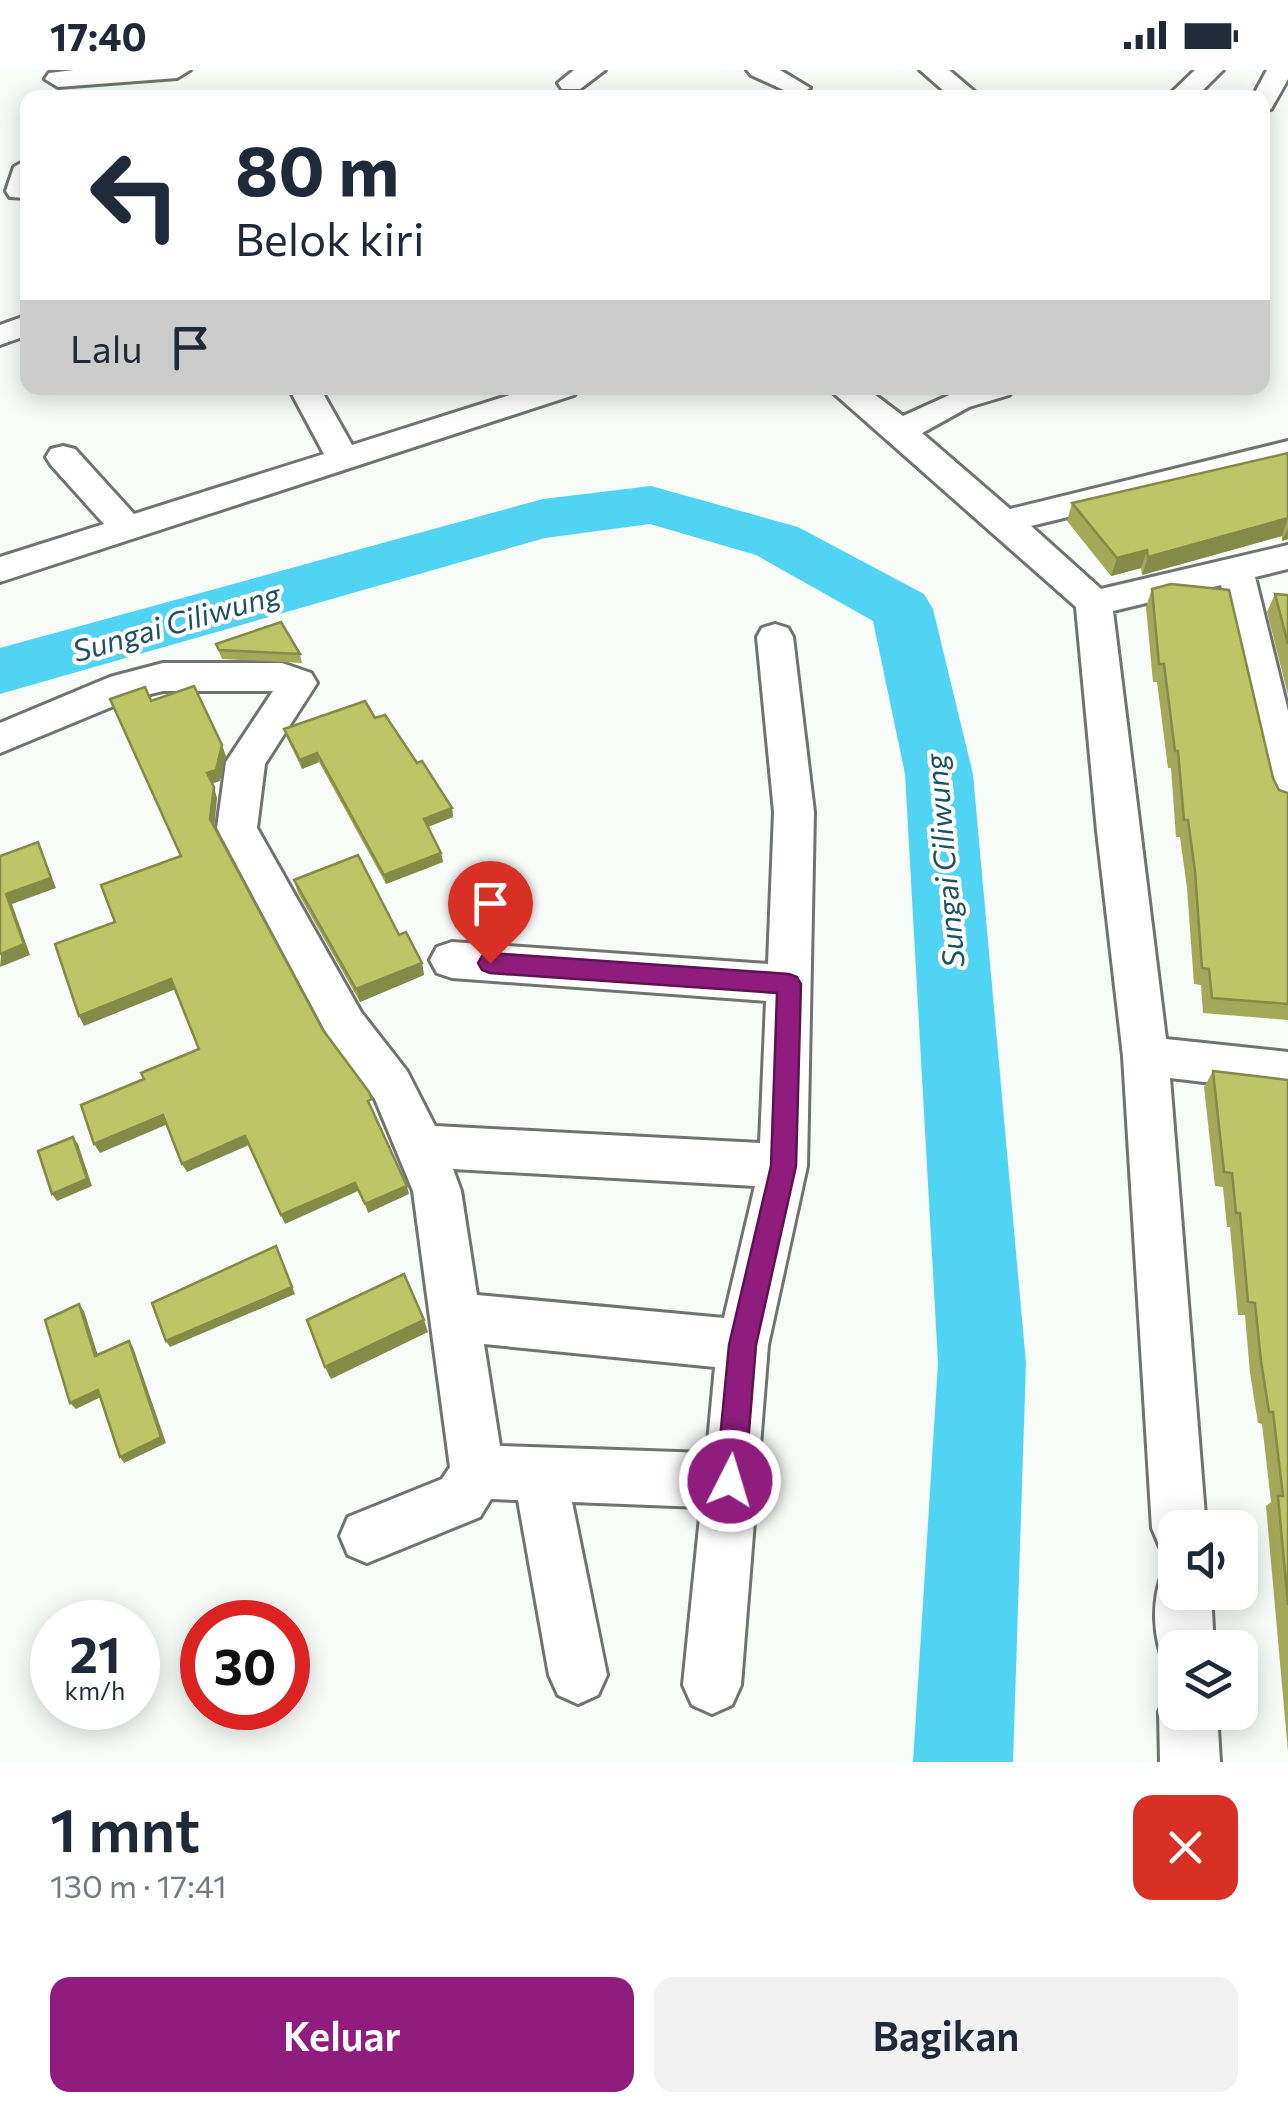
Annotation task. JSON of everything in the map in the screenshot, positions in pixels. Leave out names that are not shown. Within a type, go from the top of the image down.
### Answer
[{"type":"street","points":[[57,82],[178,70]]},
{"type":"street","points":[[760,70],[796,88]]},
{"type":"street","points":[[932,70],[958,90]]},
{"type":"street","points":[[1188,90],[1210,70]]},
{"type":"street","points":[[309,395],[343,458]]},
{"type":"street","points":[[0,570],[529,395]]},
{"type":"street","points":[[855,395],[1007,521],[1094,602],[1117,831],[1146,1056],[1178,1510]]},
{"type":"street","points":[[899,432],[975,395]]},
{"type":"street","points":[[1007,521],[1288,452]]},
{"type":"street","points":[[63,457],[127,528]]},
{"type":"street","points":[[1094,602],[1288,557]]},
{"type":"street","points":[[1236,570],[1288,794]]},
{"type":"street","points":[[712,1685],[742,1345],[783,1166],[794,812],[774,637]]},
{"type":"street","points":[[0,740],[123,687],[162,677],[295,680],[299,686],[270,722],[246,762],[237,828],[345,1025],[390,1085],[421,1146],[437,1191],[477,1472],[461,1498],[367,1536]]},
{"type":"street","points":[[452,960],[789,984]]},
{"type":"street","points":[[1146,1056],[1288,1072]]},
{"type":"street","points":[[421,1146],[783,1166]]},
{"type":"street","points":[[456,1317],[742,1345]]},
{"type":"street","points":[[477,1472],[730,1481]]},
{"type":"street","points":[[540,1475],[578,1676]]},
{"type":"street","points":[[1189,1730],[1190,1762]]},
{"type":"building","points":[[1288,453],[1288,518],[1148,557],[1147,550],[1117,558],[1072,503]]},
{"type":"building","points":[[1171,584],[1229,590],[1273,778],[1279,790],[1288,793],[1288,1004],[1212,998],[1209,969],[1202,968],[1195,871],[1188,820],[1184,820],[1164,664],[1159,664],[1152,589]]},
{"type":"building","points":[[1275,594],[1288,595],[1288,644]]},
{"type":"building","points":[[281,622],[300,654],[219,650],[216,644]]},
{"type":"building","points":[[194,686],[222,745],[216,770],[207,773],[214,787],[210,819],[323,1030],[369,1092],[372,1099],[368,1101],[407,1186],[365,1204],[355,1183],[281,1215],[245,1136],[182,1164],[163,1115],[94,1144],[81,1105],[144,1079],[141,1073],[199,1049],[171,979],[79,1016],[55,944],[115,922],[101,885],[181,856],[110,699],[145,687],[151,701]]},
{"type":"building","points":[[365,701],[375,718],[385,715],[417,763],[422,761],[452,808],[424,819],[441,853],[384,875],[317,753],[300,760],[284,729]]},
{"type":"building","points":[[38,842],[51,878],[6,894],[24,944],[0,954],[0,856]]},
{"type":"building","points":[[358,855],[399,935],[406,932],[422,963],[356,989],[294,880]]},
{"type":"building","points":[[1213,1071],[1288,1080],[1288,1605],[1278,1496],[1283,1496],[1273,1412],[1269,1412],[1255,1303],[1248,1302],[1240,1213],[1236,1213],[1232,1173],[1224,1172]]},
{"type":"building","points":[[73,1137],[87,1179],[52,1194],[38,1151]]},
{"type":"building","points":[[276,1246],[292,1287],[166,1341],[152,1303]]},
{"type":"building","points":[[404,1274],[424,1320],[325,1367],[307,1320]]},
{"type":"building","points":[[79,1304],[95,1356],[129,1341],[161,1437],[120,1457],[98,1390],[70,1403],[45,1320]]},
{"type":"waterway","name":"Sungai Ciliwung","points":[[0,671],[543,519],[651,505],[777,541],[902,609],[939,774],[982,1363],[963,1762]]},
{"type":"route","points":[[490,963],[789,984],[783,1166],[742,1345],[730,1481]]}]
